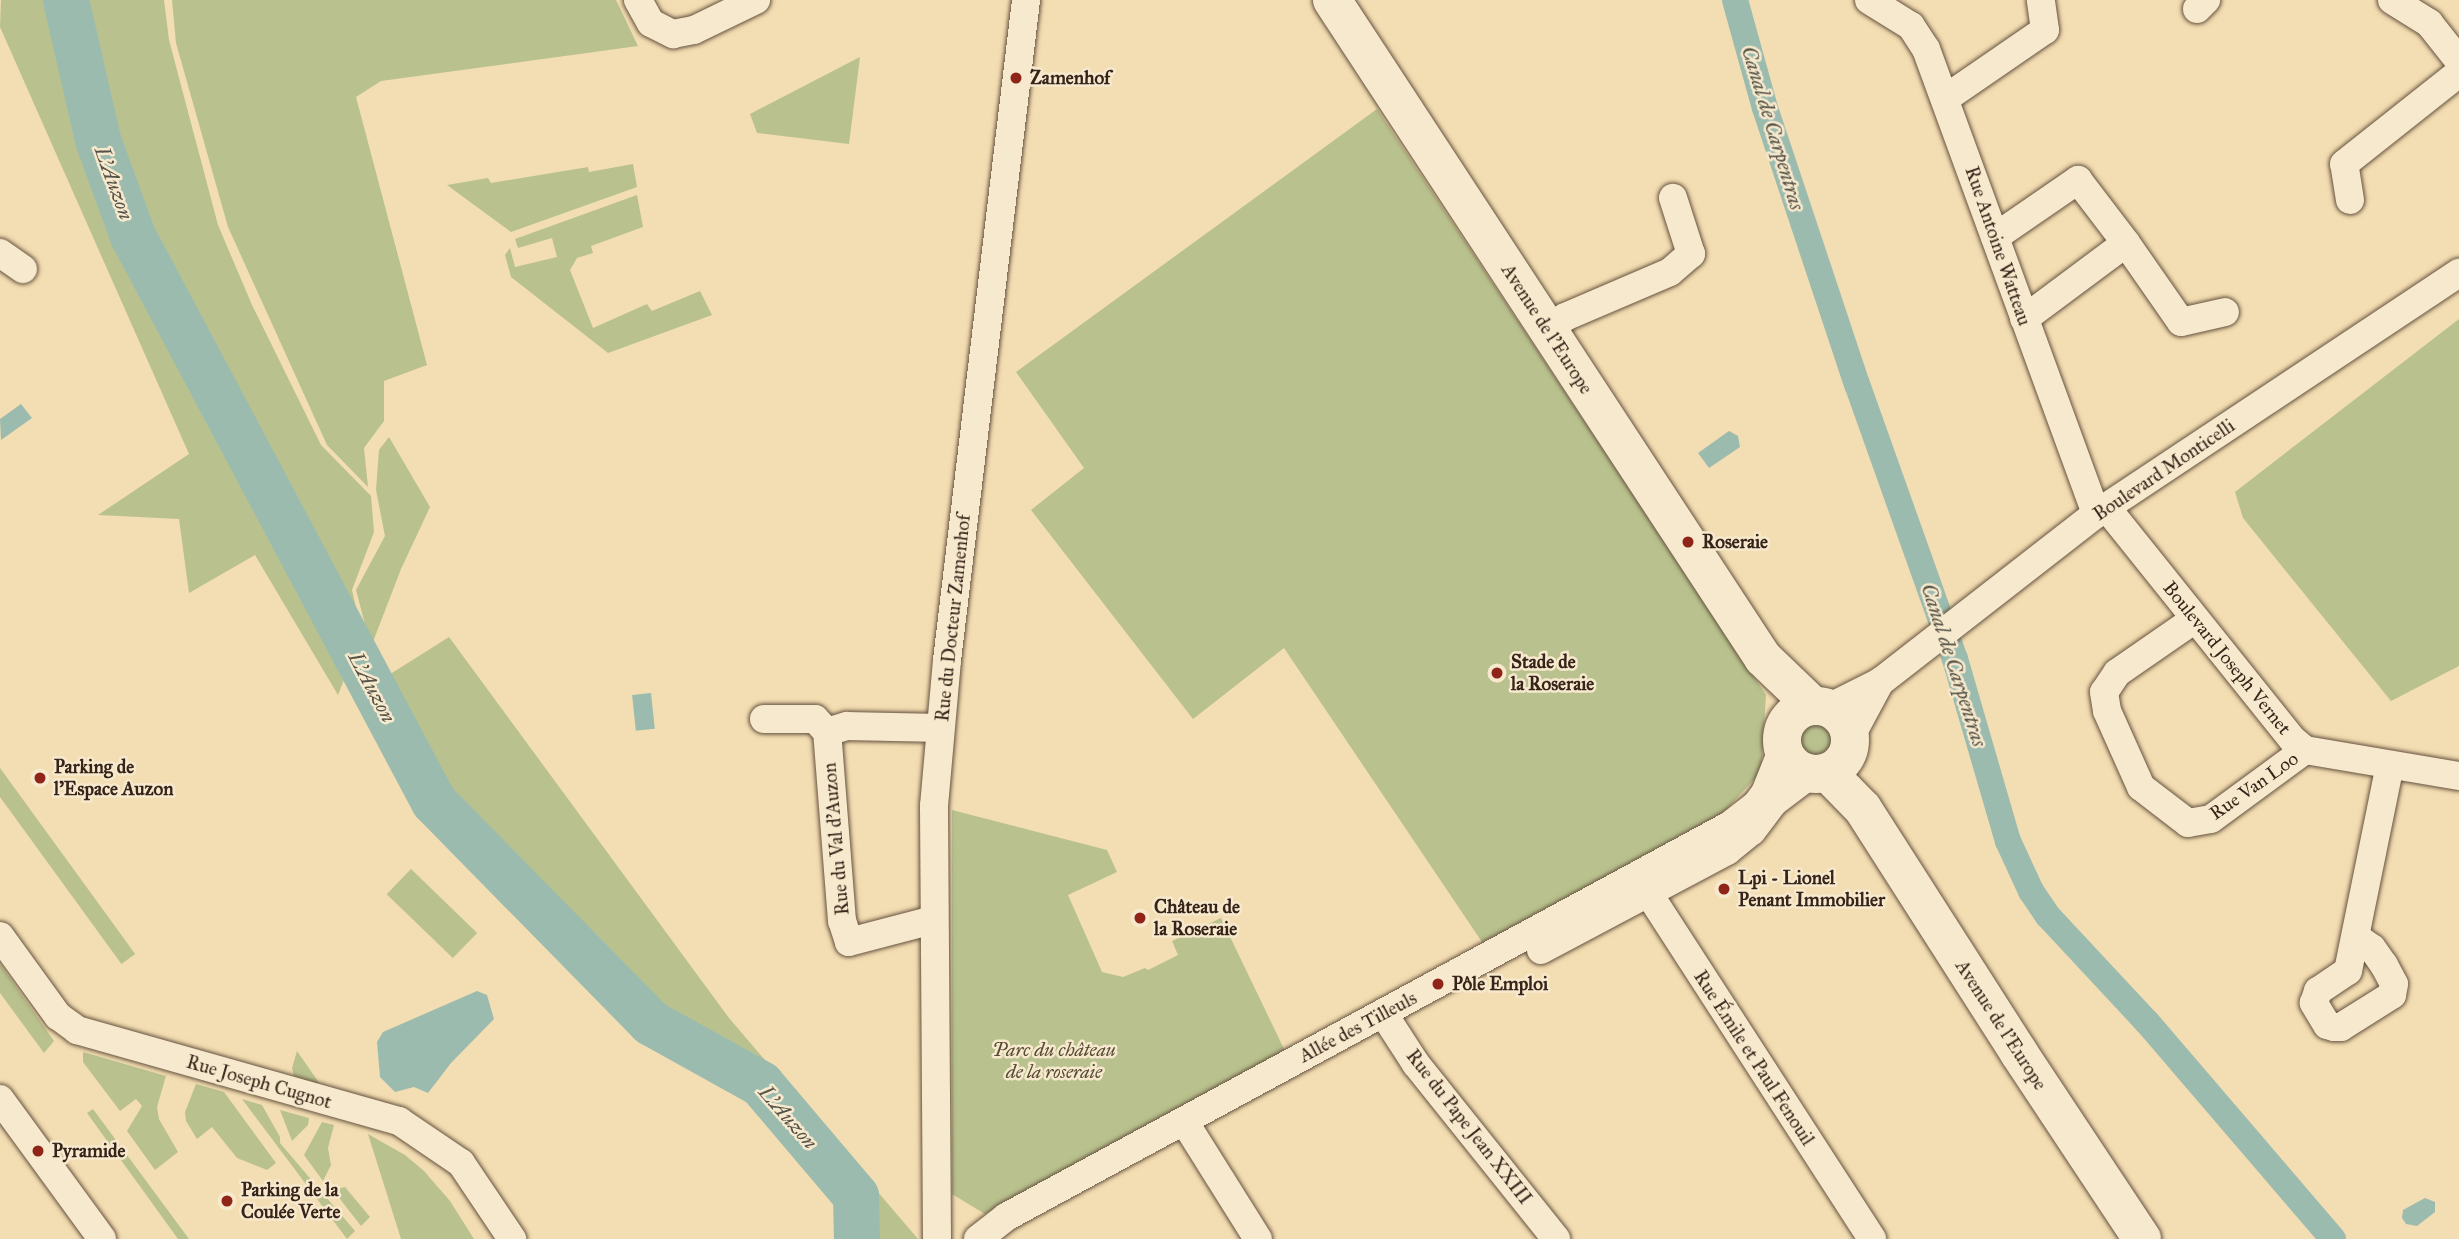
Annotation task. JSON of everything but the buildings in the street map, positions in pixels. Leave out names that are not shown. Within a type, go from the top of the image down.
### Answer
[{"type":"main road","name":"Avenue de l'Europe","points":[[1332,0],[2142,1239]]},
{"type":"street","points":[[638,0],[651,23],[673,34],[694,30],[756,0]]},
{"type":"street","name":"Rue du Docteur Zamenhof","points":[[937,1239],[934,806],[940,728],[1026,0]]},
{"type":"street","name":"Rue Antoine Watteau","points":[[1869,0],[1911,26],[1926,49],[2024,319],[2101,511]]},
{"type":"street","points":[[1946,98],[2045,30],[2041,0]]},
{"type":"street","points":[[2392,0],[2429,23],[2459,61]]},
{"type":"street","points":[[2350,200],[2344,164],[2459,73]]},
{"type":"street","points":[[1995,237],[2078,180],[2182,322],[2225,312]]},
{"type":"street","points":[[1547,328],[1565,317],[1670,272],[1691,254],[1673,198]]},
{"type":"street","points":[[2024,319],[2126,243]]},
{"type":"street","points":[[0,253],[23,269]]},
{"type":"street","name":"Boulevard Monticelli","points":[[1818,740],[1880,682],[2101,511],[2459,273]]},
{"type":"street","name":"Boulevard Joseph Vernet","points":[[2101,511],[2195,619],[2292,740],[2305,750],[2459,776]]},
{"type":"street","name":"Rue Van Loo","points":[[2195,619],[2116,673],[2104,692],[2107,711],[2141,787],[2188,823],[2211,819],[2305,750]]},
{"type":"street","points":[[764,719],[815,719],[827,732],[847,726],[940,728]]},
{"type":"street","name":"Rue du Val d'Auzon","points":[[827,732],[842,921],[849,942],[933,920]]},
{"type":"street","name":"Allée des Tilleuls","points":[[978,1239],[1008,1232],[1188,1129],[1642,885],[1756,805],[1775,774],[1818,740]]},
{"type":"street","points":[[2356,937],[2390,765]]},
{"type":"street","name":"Rue Émile et Paul Fenouil","points":[[1642,885],[1872,1239]]},
{"type":"street","name":"Rue Joseph Cugnot","points":[[0,936],[58,1016],[77,1030],[400,1121],[461,1163],[512,1239]]},
{"type":"street","name":"Rue du Pape Jean XXIII","points":[[1388,1021],[1416,1064],[1556,1239]]},
{"type":"street","points":[[0,1099],[100,1238]]},
{"type":"street","points":[[1188,1129],[1258,1239]]},
{"type":"green space","points":[[1,0],[164,0],[169,40],[218,225],[252,305],[321,445],[371,496],[374,532],[352,590],[362,634],[338,695],[255,555],[189,593],[179,519],[98,515],[189,454],[0,27]]},
{"type":"green space","points":[[172,0],[616,0],[638,46],[381,81],[356,97],[427,365],[384,381],[384,421],[364,448],[368,487],[327,445],[228,227],[176,43]]},
{"type":"green space","points":[[860,57],[849,144],[757,133],[750,114]]},
{"type":"green space","points":[[1377,109],[1766,695],[1761,772],[1721,815],[1484,945],[1284,648],[1193,719],[1031,510],[1084,468],[1016,372]]},
{"type":"green space","points":[[633,164],[637,187],[511,232],[447,185],[488,178],[491,183],[588,167],[589,172]]},
{"type":"green space","points":[[637,195],[643,227],[591,246],[593,253],[577,258],[570,270],[593,328],[647,304],[652,311],[700,291],[712,315],[608,353],[511,277],[505,255],[510,248],[515,267],[557,257],[552,238],[518,248],[515,239]]},
{"type":"green space","points":[[2459,319],[2459,666],[2391,701],[2243,518],[2235,492]]},
{"type":"green space","points":[[389,437],[430,507],[401,569],[371,647],[356,590],[385,536],[376,490],[379,450]]},
{"type":"green space","points":[[449,637],[729,1018],[918,1239],[868,1239],[865,1193],[763,1074],[656,1017],[440,797],[384,678]]},
{"type":"green space","points":[[1815,724],[1827,729],[1832,741],[1827,753],[1815,758],[1803,753],[1798,741],[1803,729]]},
{"type":"green space","points":[[0,768],[135,954],[121,964],[0,797]]},
{"type":"green space","name":"Parc du château de la roseraie","points":[[952,810],[1107,850],[1117,872],[1068,895],[1102,972],[1123,977],[1145,968],[1148,970],[1178,955],[1172,941],[1221,918],[1285,1051],[985,1214],[952,1194]]},
{"type":"green space","points":[[411,869],[477,933],[453,958],[387,894]]},
{"type":"green space","points":[[0,964],[54,1041],[44,1053],[0,993]]},
{"type":"green space","points":[[297,1051],[322,1087],[294,1076],[292,1068]]},
{"type":"green space","points":[[83,1052],[166,1076],[157,1107],[159,1119],[178,1152],[155,1170],[127,1131],[142,1106],[136,1099],[120,1111],[83,1062]]},
{"type":"green space","points":[[196,1084],[224,1092],[276,1163],[267,1170],[237,1158],[212,1127],[197,1139],[186,1121],[185,1112]]},
{"type":"green space","points":[[242,1099],[262,1105],[280,1137],[280,1143],[355,1231],[347,1239]]},
{"type":"green space","points":[[93,1109],[189,1239],[178,1239],[87,1113]]},
{"type":"green space","points":[[280,1110],[309,1118],[308,1125],[292,1141]]},
{"type":"green space","points":[[322,1122],[334,1125],[328,1148],[331,1165],[323,1181],[304,1155]]},
{"type":"green space","points":[[368,1134],[405,1155],[424,1171],[450,1201],[474,1239],[401,1239]]},
{"type":"green space","points":[[345,1187],[370,1217],[361,1226],[333,1190]]},
{"type":"shaded area","points":[[21,404],[32,418],[1,440],[0,419]]},
{"type":"shaded area","points":[[1729,431],[1738,436],[1740,447],[1709,468],[1698,453]]},
{"type":"shaded area","points":[[651,693],[655,729],[636,731],[632,695]]},
{"type":"shaded area","points":[[477,991],[487,995],[494,1019],[451,1063],[428,1093],[414,1087],[395,1092],[380,1077],[377,1042],[383,1032]]},
{"type":"shaded area","points":[[2425,1198],[2435,1202],[2435,1212],[2417,1226],[2406,1224],[2402,1218],[2403,1210]]},
{"type":"waterway","name":"L'Auzon","points":[[66,0],[98,140],[133,236],[434,802],[651,1023],[761,1084],[856,1196],[857,1239]]},
{"type":"waterway","name":"Canal de Carpentras","points":[[1735,0],[1765,108],[1857,384],[1955,659],[2008,841],[2031,891],[2048,916],[2147,1022],[2333,1239]]},
{"type":"place","name":"Zamenhof","points":[[1016,78]]},
{"type":"place","name":"Roseraie","points":[[1688,542]]},
{"type":"place","name":"Stade de la Roseraie","points":[[1497,673]]},
{"type":"place","name":"Parking de l'Espace Auzon","points":[[40,778]]},
{"type":"place","name":"Lpi - Lionel Penant Immobilier","points":[[1724,889]]},
{"type":"place","name":"Château de la Roseraie","points":[[1140,918]]},
{"type":"place","name":"Pôle Emploi","points":[[1438,984]]},
{"type":"place","name":"Pyramide","points":[[38,1151]]},
{"type":"place","name":"Parking de la Coulée Verte","points":[[227,1201]]}]
